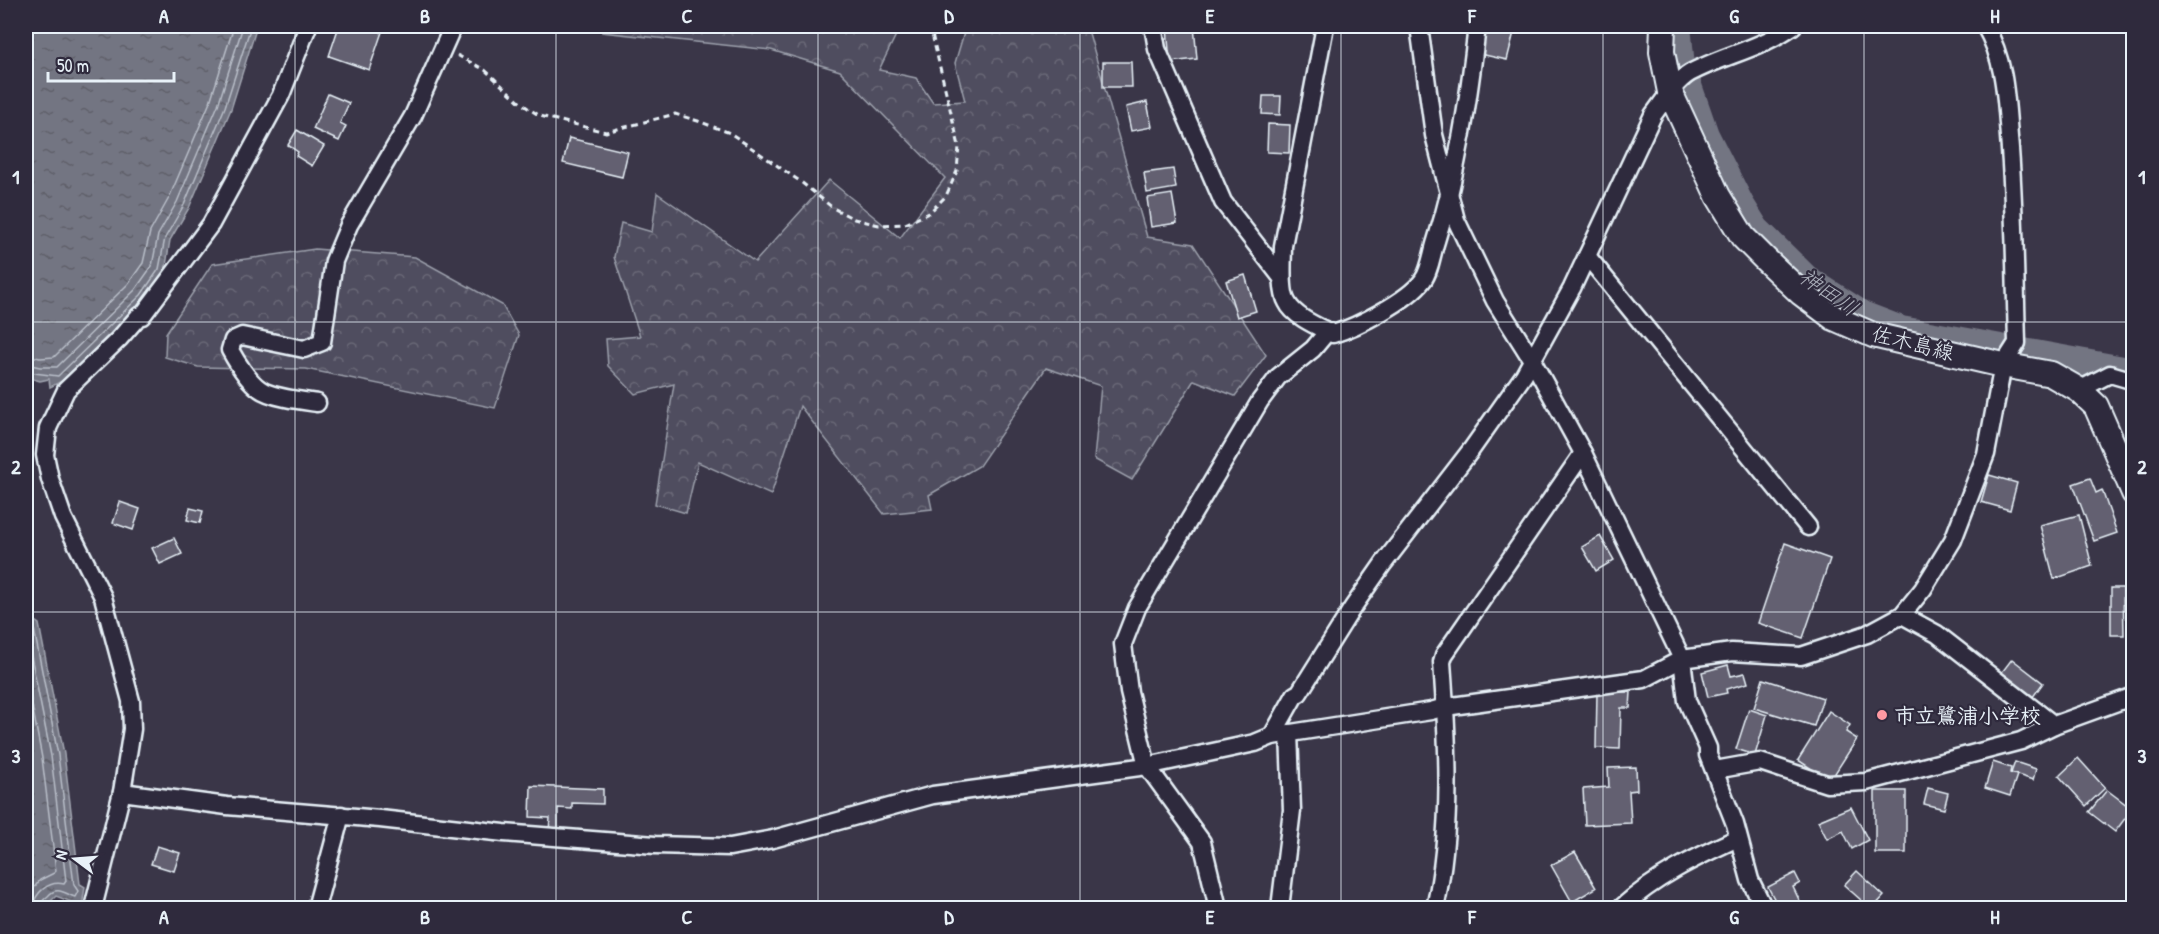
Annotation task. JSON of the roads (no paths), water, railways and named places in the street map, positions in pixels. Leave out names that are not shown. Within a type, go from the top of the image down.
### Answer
[{"type":"main road","name":"佐木島線","points":[[1663,26],[1662,52],[1670,92],[1718,196],[1743,237],[1801,293],[1834,318],[1873,335],[2051,374],[2079,390],[2096,406],[2133,493]]},
{"type":"street","points":[[93,909],[122,792],[132,729],[132,701],[103,597],[63,517],[50,479],[45,455],[48,428],[66,390],[119,339],[139,316],[142,316],[211,224],[281,95],[308,26]]},
{"type":"street","points":[[317,403],[260,390],[237,362],[231,350],[233,340],[242,336],[304,349],[322,342],[334,261],[349,225],[413,116],[453,26]]},
{"type":"street","points":[[1154,26],[1157,49],[1223,202],[1282,278]]},
{"type":"street","points":[[1325,26],[1283,246],[1282,278],[1287,302],[1307,322],[1333,334],[1348,330],[1402,299],[1424,280],[1449,198],[1471,85],[1477,26]]},
{"type":"street","points":[[1419,26],[1434,135],[1456,220],[1495,301],[1532,360],[1583,453],[1682,659],[1687,701],[1708,748],[1708,755],[1735,824],[1750,880],[1764,909]]},
{"type":"street","points":[[1280,909],[1292,810],[1280,735],[1295,695],[1299,693],[1383,564],[1471,450],[1524,375],[1587,256],[1653,115],[1670,92],[1688,74],[1774,39],[1792,26]]},
{"type":"street","points":[[122,792],[227,806],[340,815],[504,833],[632,843],[730,847],[773,839],[933,795],[1147,766],[1255,743],[1280,735],[1445,707],[1644,679],[1682,659],[1732,652],[1801,656],[1867,634],[1902,615],[1923,589],[1953,540],[1986,454],[2003,365],[2017,343],[2012,177],[2003,71],[1991,35],[1985,26]]},
{"type":"street","points":[[1587,256],[1808,526]]},
{"type":"street","points":[[1218,909],[1202,842],[1147,766],[1129,692],[1123,644],[1137,608],[1260,401],[1278,377],[1313,349],[1328,332]]},
{"type":"street","points":[[2079,390],[2110,374],[2133,381]]},
{"type":"street","points":[[1435,909],[1441,881],[1449,780],[1442,662],[1444,655],[1583,453]]},
{"type":"street","points":[[1902,615],[1937,634],[2054,725]]},
{"type":"street","points":[[1715,770],[1760,762],[1827,784],[1866,782],[2020,741],[2054,725],[2133,696]]},
{"type":"street","points":[[316,909],[340,815]]},
{"type":"street","points":[[1621,909],[1635,896],[1695,857],[1738,838]]},
{"type":"water","points":[[26,26],[257,26],[231,109],[189,208],[170,240],[165,272],[145,299],[62,381],[50,387],[49,379],[40,381],[26,377]]},
{"type":"water","points":[[26,615],[39,624],[64,754],[80,884],[85,887],[82,906],[56,896],[44,908],[26,908]]},
{"type":"waterway","name":"神田川","points":[[1676,26],[1680,66],[1704,135],[1739,204],[1755,230],[1805,279],[1862,316],[1901,331],[2134,373]]},
{"type":"place","name":"市立鷺浦小学校","points":[[1882,715]]}]
